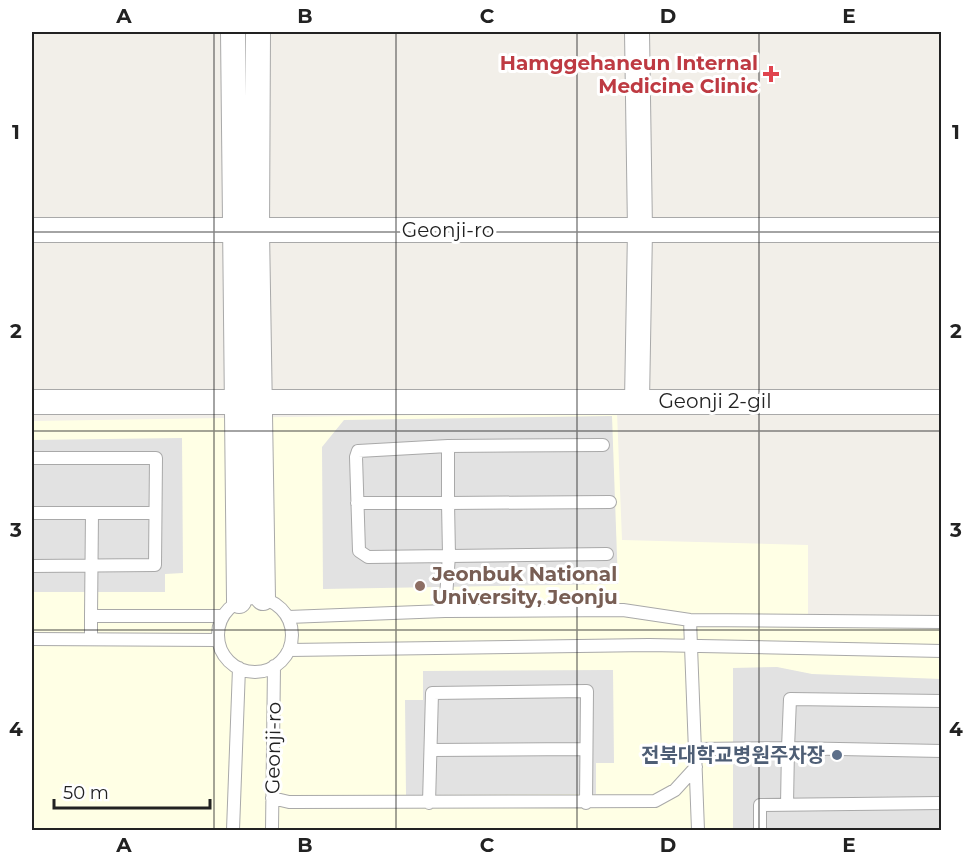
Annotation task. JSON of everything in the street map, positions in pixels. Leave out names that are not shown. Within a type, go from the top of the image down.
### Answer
[{"type":"street","points":[[233,32],[246,230],[248,403],[263,598]]},
{"type":"street","points":[[246,230],[258,32]]},
{"type":"street","name":"Geonji 2-gil","points":[[637,32],[640,230],[636,401],[942,402]]},
{"type":"street","name":"Geonji-ro","points":[[32,230],[640,230]]},
{"type":"street","points":[[640,230],[942,230]]},
{"type":"street","points":[[32,402],[636,401]]},
{"type":"street","points":[[231,608],[248,403]]},
{"type":"lane","points":[[603,445],[448,446],[358,451],[356,457],[357,503],[359,551],[362,555],[607,554]]},
{"type":"lane","points":[[445,611],[449,555],[448,446]]},
{"type":"lane","points":[[32,458],[156,458],[155,566],[32,566]]},
{"type":"lane","points":[[357,503],[610,502]]},
{"type":"lane","points":[[32,513],[155,513]]},
{"type":"lane","points":[[91,639],[92,513]]},
{"type":"lane","points":[[91,616],[231,608],[263,598],[275,603],[288,617],[292,637],[289,650],[274,666],[261,671],[239,668],[222,652],[219,640],[231,608]]},
{"type":"lane","points":[[288,617],[445,611],[623,610],[690,620],[942,622]]},
{"type":"lane","points":[[690,620],[698,831]]},
{"type":"lane","points":[[32,639],[219,640]]},
{"type":"lane","points":[[289,650],[690,647],[942,651]]},
{"type":"lane","name":"Geonji-ro","points":[[272,831],[274,666]]},
{"type":"lane","points":[[233,831],[239,668]]},
{"type":"lane","points":[[429,803],[432,693],[587,691],[586,803]]},
{"type":"lane","points":[[787,805],[790,699],[942,701]]},
{"type":"lane","points":[[431,750],[585,749]]},
{"type":"lane","points":[[695,749],[942,751]]},
{"type":"lane","points":[[272,798],[289,802],[586,803],[655,801],[675,789],[696,766]]},
{"type":"lane","points":[[760,831],[760,805],[942,803]]},
{"type":"shaded area","name":"Jeonbuk National University, Jeonju","points":[[617,412],[622,540],[808,545],[808,627],[941,629],[941,830],[32,830],[32,421]]},
{"type":"shaded area","points":[[612,416],[618,584],[323,589],[322,447],[344,420]]},
{"type":"shaded area","points":[[182,438],[183,573],[165,574],[165,592],[32,592],[32,440]]},
{"type":"shaded area","name":"전북대학교병원주차장","points":[[777,667],[812,674],[941,679],[941,830],[733,830],[733,668]]},
{"type":"shaded area","points":[[613,670],[614,763],[596,763],[596,794],[406,795],[405,700],[423,700],[423,671]]},
{"type":"place","name":"Hamggehaneun Internal Medicine Clinic","points":[[771,74]]},
{"type":"place","name":"Jeonbuk National University, Jeonju","points":[[420,586]]},
{"type":"place","name":"전북대학교병원주차장","points":[[837,755]]}]
